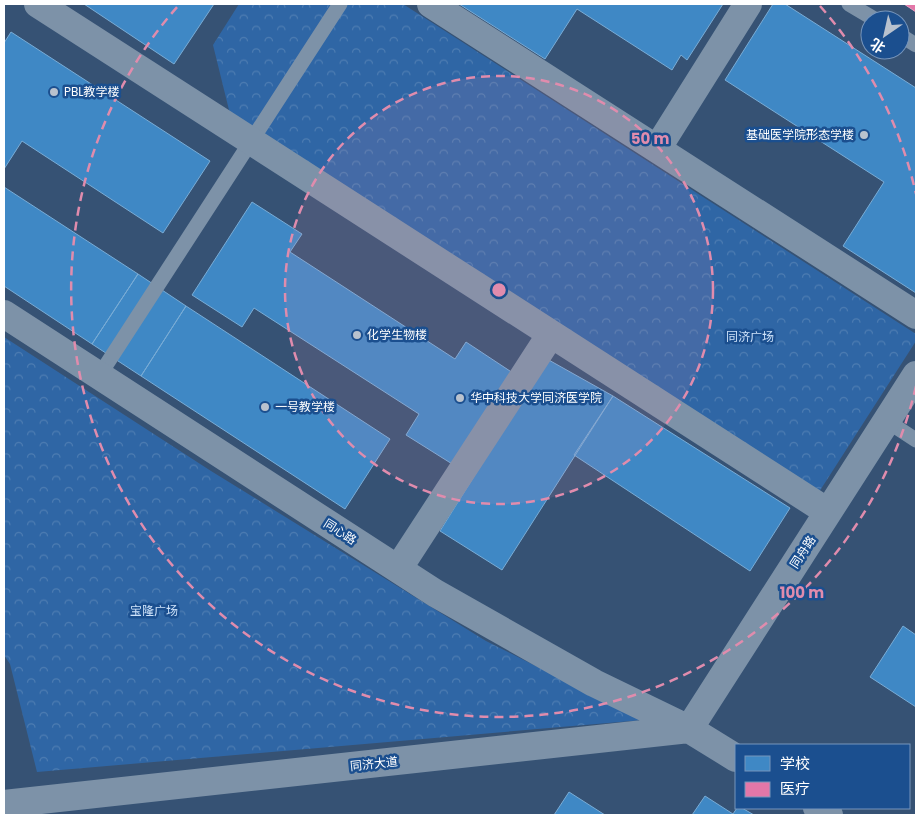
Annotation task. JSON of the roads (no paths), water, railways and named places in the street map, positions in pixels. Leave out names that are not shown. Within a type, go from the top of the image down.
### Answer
[{"type":"street","points":[[38,4],[828,512]]},
{"type":"street","points":[[431,4],[916,315]]},
{"type":"street","points":[[657,149],[748,4]]},
{"type":"street","name":"同心路","points":[[4,314],[435,593],[519,642],[689,729]]},
{"type":"street","points":[[398,569],[551,334]]},
{"type":"street","name":"同舟路","points":[[689,729],[916,375]]},
{"type":"street","points":[[689,729],[735,757]]},
{"type":"street","name":"同济大道","points":[[4,804],[689,729]]},
{"type":"lane","points":[[99,376],[340,4]]},
{"type":"lane","points":[[849,4],[860,11]]},
{"type":"lane","points":[[887,421],[916,440]]},
{"type":"place","name":"PBL教学楼","points":[[54,92]]},
{"type":"place","name":"基础医学院形态学楼","points":[[864,135]]},
{"type":"place","name":"化学生物楼","points":[[357,335]]},
{"type":"place","name":"华中科技大学同济医学院","points":[[460,398]]},
{"type":"place","name":"一号教学楼","points":[[265,407]]},
{"type":"park label","name":"同济广场","points":[[750,337]]},
{"type":"park label","name":"宝隆广场","points":[[154,611]]}]
